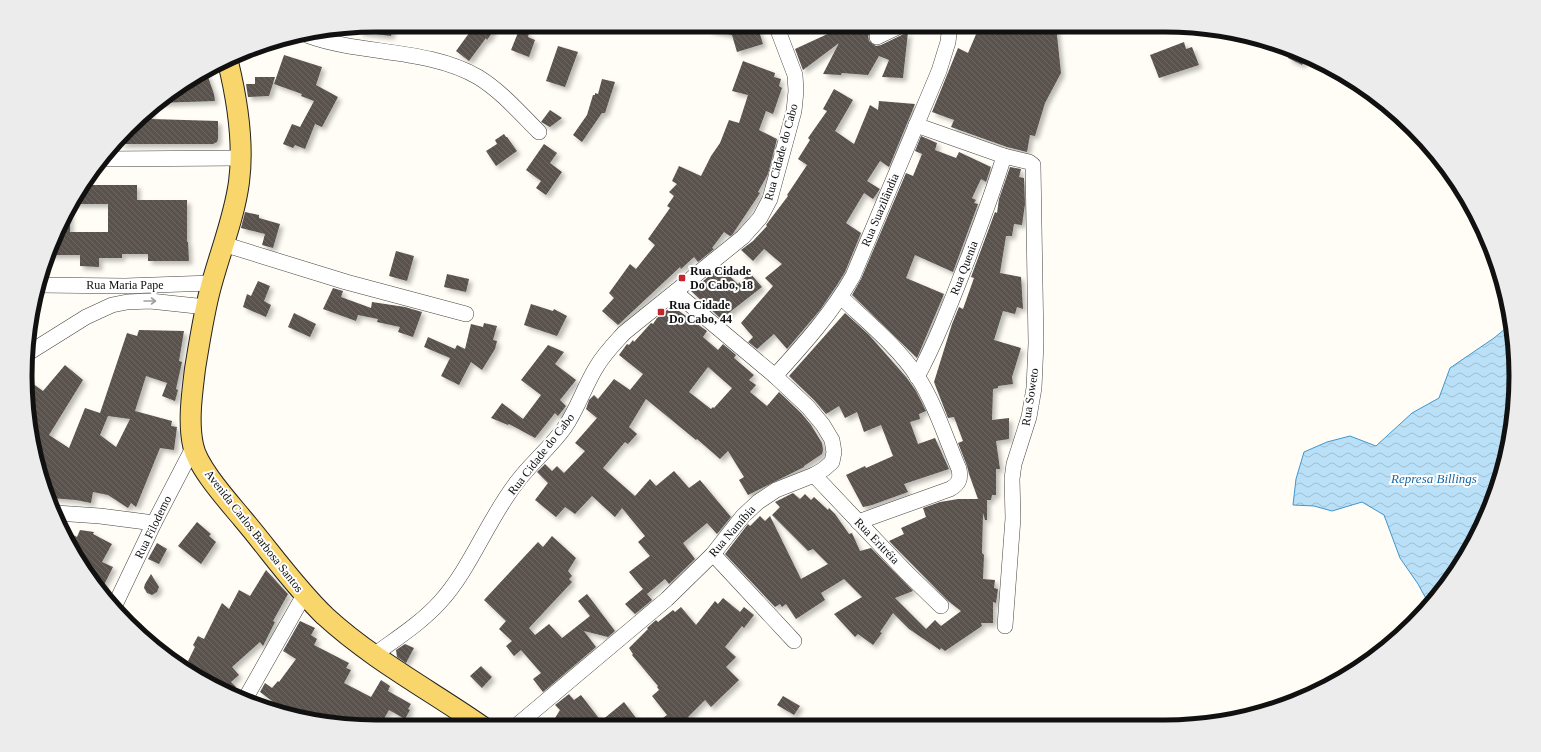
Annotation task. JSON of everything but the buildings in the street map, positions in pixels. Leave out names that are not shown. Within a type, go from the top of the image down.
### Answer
[{"type":"main road","name":"Avenida Carlos Barbosa Santos","points":[[229,65],[239,125],[239,182],[206,306],[201,334],[192,396],[191,428],[193,448],[206,472],[304,595],[347,635],[374,655],[472,720]]},
{"type":"street","name":"Rua Cidade do Cabo","points":[[374,655],[421,620],[441,601],[456,581],[498,509],[517,482],[564,428],[575,410],[596,367],[607,351],[624,334],[743,237],[760,218],[770,199],[794,110],[796,91],[795,75],[779,32]]},
{"type":"street","points":[[877,37],[887,32]]},
{"type":"street","name":"Rua Suazilândia","points":[[775,376],[809,339],[841,297],[853,276],[938,71],[948,42],[949,32]]},
{"type":"street","points":[[315,38],[347,46],[422,58],[458,69],[477,77],[498,91],[539,132]]},
{"type":"street","points":[[916,125],[1004,156]]},
{"type":"street","name":"Rua Soweto","points":[[1004,156],[1029,162],[1033,165],[1036,343],[1034,381],[1029,417],[1014,464],[1013,472],[1013,518],[1005,626]]},
{"type":"street","name":"Rua Quenia","points":[[918,377],[954,294],[1004,156]]},
{"type":"street","points":[[109,159],[240,158]]},
{"type":"street","points":[[223,244],[346,282],[466,314]]},
{"type":"street","name":"Rua Maria Pape","points":[[45,285],[101,286],[212,283]]},
{"type":"street","points":[[101,286],[112,305]]},
{"type":"street","name":"Rua Namíbia","points":[[523,720],[667,599],[712,554],[743,516],[758,502],[776,490],[814,476],[832,462],[834,452],[832,440],[823,425],[813,413],[775,376],[675,292]]},
{"type":"street","points":[[841,297],[903,358],[918,377],[926,392],[960,477],[959,482],[950,489],[858,522]]},
{"type":"street","points":[[33,350],[86,317],[112,305],[127,302],[150,301],[206,306]]},
{"type":"street","name":"Rua Filodemo","points":[[116,602],[154,523],[193,448]]},
{"type":"street","name":"Rua Eritréia","points":[[814,476],[941,606]]},
{"type":"street","points":[[60,513],[100,516],[154,523]]},
{"type":"street","points":[[712,554],[794,641]]},
{"type":"street","points":[[247,695],[304,595]]},
{"type":"water","name":"Represa Billings","points":[[1506,328],[1509,376],[1508,398],[1506,421],[1497,465],[1491,487],[1474,528],[1451,567],[1427,600],[1400,558],[1384,515],[1362,502],[1332,511],[1314,506],[1293,505],[1296,479],[1304,452],[1327,442],[1350,436],[1376,446],[1412,413],[1439,398],[1450,368]]},
{"type":"place","name":"Rua Cidade Do Cabo, 18","points":[[682,278]]},
{"type":"place","name":"Rua Cidade Do Cabo, 44","points":[[661,312]]}]
